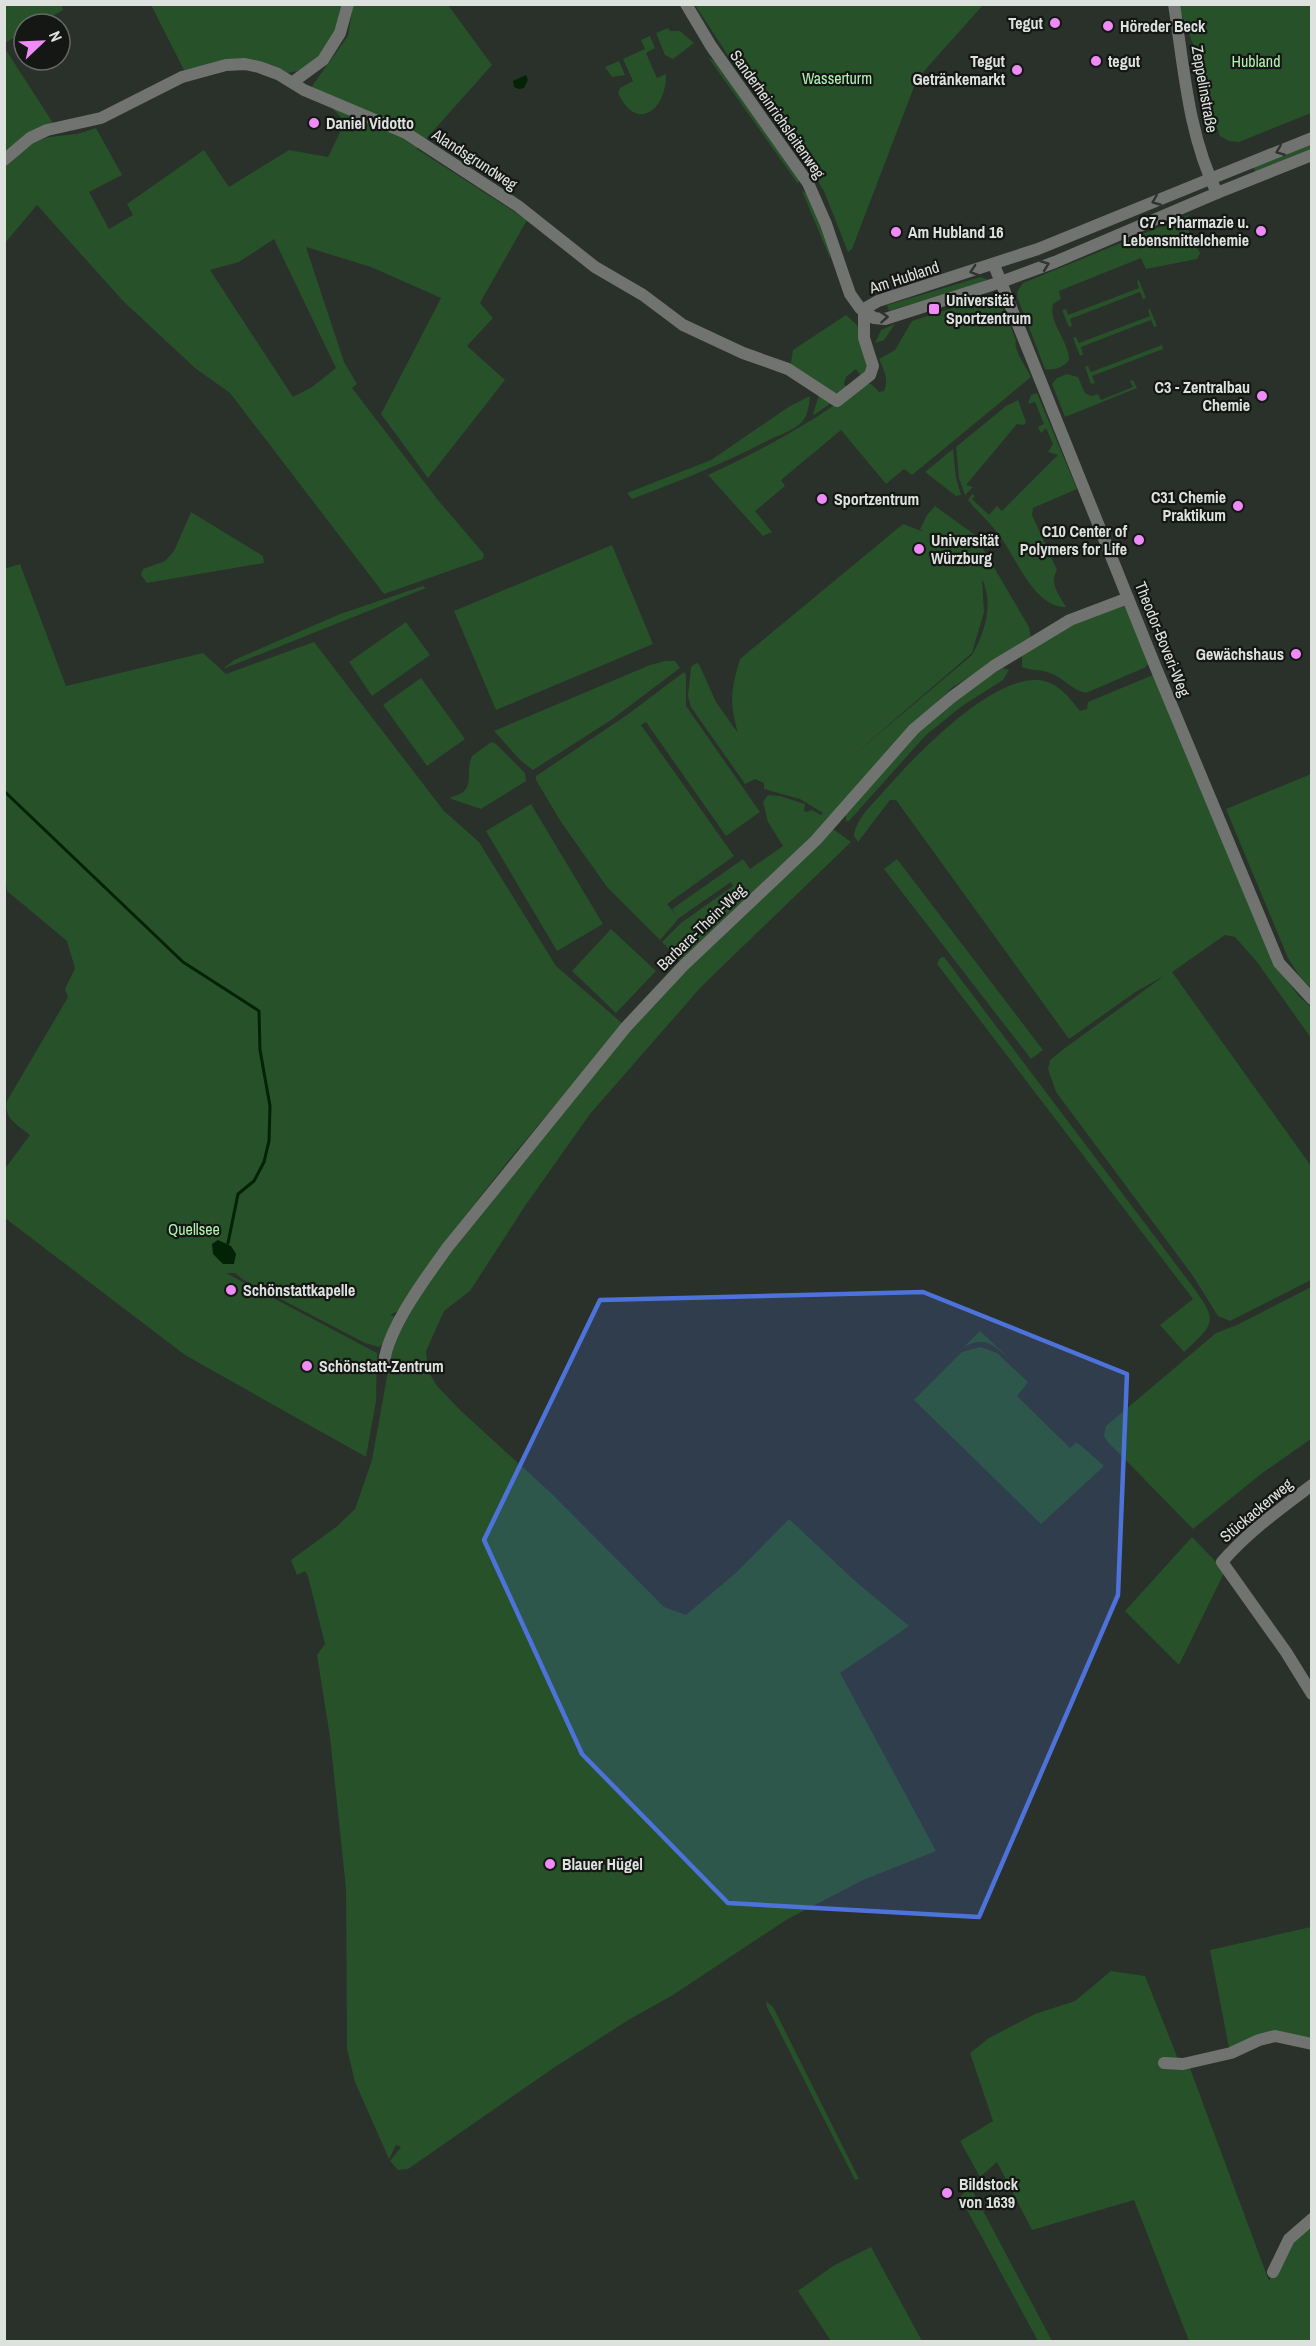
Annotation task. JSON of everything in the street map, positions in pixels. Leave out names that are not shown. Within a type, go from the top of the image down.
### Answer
[{"type":"street","points":[[293,82],[323,60],[340,33],[348,4]]},
{"type":"street","name":"Sanderheinrichsleitenweg","points":[[687,4],[724,65],[808,183],[826,224],[850,294],[864,309]]},
{"type":"street","name":"Zeppelinstraße","points":[[1174,4],[1193,128],[1210,179]]},
{"type":"street","name":"Alandsgrundweg","points":[[4,160],[30,138],[47,130],[101,118],[156,89],[207,68],[226,64],[245,64],[259,67],[313,94],[406,134],[518,206],[595,267],[643,295],[683,325],[743,353],[788,369],[837,402],[870,375],[873,366],[864,338],[864,309]]},
{"type":"street","name":"Am Hubland","points":[[1311,138],[994,265],[878,302],[864,309],[874,318],[885,319],[1001,282],[1055,262],[1311,155]]},
{"type":"street","points":[[1210,179],[1217,193]]},
{"type":"street","name":"Theodor-Boveri-Weg","points":[[994,265],[1128,598],[1279,963],[1311,999]]},
{"type":"street","name":"Barbara-Thein-Weg","points":[[384,1368],[384,1352],[401,1319],[421,1284],[447,1248],[626,1027],[683,966],[816,840],[914,729],[951,697],[994,666],[1070,620],[1128,598]]},
{"type":"street","name":"Stückackerweg","points":[[1311,1485],[1276,1511],[1235,1547],[1222,1562],[1286,1652],[1311,1694]]},
{"type":"street","points":[[1164,2063],[1183,2064],[1231,2053],[1259,2040],[1275,2036],[1311,2044]]},
{"type":"street","points":[[1273,2272],[1289,2240],[1311,2219]]},
{"type":"highlighted area","points":[[923,1292],[1127,1374],[1118,1595],[979,1917],[728,1903],[582,1754],[484,1540],[600,1300]]},
{"type":"green space","points":[[5,4],[62,5],[63,10],[59,12],[12,12],[12,39],[5,43]]},
{"type":"green space","points":[[151,5],[342,5],[338,33],[320,57],[302,70],[288,73],[230,59],[184,70]]},
{"type":"green space","points":[[353,5],[448,5],[492,65],[417,149],[527,220],[480,303],[493,318],[467,346],[505,380],[428,478],[381,414],[441,298],[371,267],[306,247],[344,362],[357,384],[352,388],[438,500],[484,554],[483,559],[384,594],[230,393],[195,368],[123,301],[37,205],[5,243],[5,164],[30,143],[49,137],[77,134],[96,128],[122,175],[89,192],[109,229],[133,215],[127,204],[204,150],[229,187],[289,150],[328,157],[345,122],[312,86],[348,36]],"holes":[[[274,239],[336,368],[312,387],[293,397],[210,270],[239,262]]]},
{"type":"green space","name":"Wasserturm","points":[[695,5],[983,5],[917,79],[852,249],[848,252],[824,191]]},
{"type":"green space","name":"Hubland","points":[[1178,5],[1311,5],[1311,113],[1239,142],[1229,141],[1220,136],[1208,102],[1202,68]]},
{"type":"green space","points":[[668,28],[670,31],[680,31],[694,43],[673,59],[665,55],[656,33]]},
{"type":"green space","points":[[650,36],[655,48],[646,53],[657,78],[666,74],[665,87],[662,98],[656,106],[650,112],[642,114],[634,112],[626,105],[618,93],[620,88],[633,81],[623,59],[645,49],[641,40]]},
{"type":"green space","points":[[4,47],[12,59],[12,72],[20,72],[55,126],[4,158]]},
{"type":"green space","points":[[708,57],[715,62],[799,180],[798,184]]},
{"type":"green space","points":[[619,61],[625,75],[612,77],[605,67]]},
{"type":"green space","points":[[1311,143],[1311,151],[1256,174],[1253,167]]},
{"type":"green space","points":[[802,191],[806,193],[821,225],[828,243],[830,258]]},
{"type":"green space","points":[[1189,215],[1189,233],[1200,253],[1197,259],[1146,269],[1141,258],[1059,291],[1061,299],[1053,304],[1053,318],[1066,346],[1069,360],[1058,368],[1045,369],[1018,299],[1017,292],[1023,283]]},
{"type":"green space","points":[[980,277],[990,280],[889,311],[887,305]]},
{"type":"green space","points":[[1139,280],[1146,298],[1143,299],[1140,292],[1070,319],[1072,326],[1069,327],[1062,310],[1066,309],[1068,315],[1139,288],[1137,281]]},
{"type":"green space","points":[[986,297],[998,302],[1006,313],[1016,340],[1018,353],[1031,377],[912,475],[904,469],[886,484],[841,430],[781,480],[785,486],[755,511],[772,532],[763,536],[708,475],[789,434],[864,384],[871,384],[879,392],[884,391],[886,379],[879,359],[895,350],[912,321]]},
{"type":"green space","points":[[1150,309],[1157,326],[1154,327],[1151,320],[1081,347],[1083,354],[1080,356],[1073,338],[1076,337],[1079,343],[1150,316],[1148,310]]},
{"type":"green space","points":[[846,315],[857,325],[868,368],[861,376],[856,369],[846,377],[844,384],[848,390],[837,397],[790,369],[793,350]]},
{"type":"green space","points":[[895,324],[884,340],[875,343],[881,330]]},
{"type":"green space","points":[[1162,345],[1163,349],[1092,376],[1095,383],[1091,384],[1085,367],[1088,366],[1091,372]]},
{"type":"green space","points":[[1067,374],[1078,377],[1085,393],[1091,396],[1098,394],[1101,400],[1133,387],[1130,381],[1133,380],[1137,388],[1065,417],[1052,384],[1057,378]]},
{"type":"green space","points":[[1037,393],[1077,489],[1033,508],[1032,515],[1057,570],[1054,584],[1066,607],[1055,605],[1044,599],[1035,590],[999,535],[968,500],[972,494],[975,496],[972,499],[989,515],[997,506],[1002,511],[1058,455],[1048,452],[1053,444],[1046,428],[1041,433],[1038,427],[1044,424],[1035,402],[1028,404],[1031,395]]},
{"type":"green space","points":[[819,395],[831,403],[814,415],[813,414]]},
{"type":"green space","points":[[810,396],[804,419],[789,431],[649,493],[632,499],[627,493],[711,460],[790,406]]},
{"type":"green space","points":[[1018,400],[1026,422],[1024,425],[1017,424],[966,485],[973,487],[965,495],[959,478],[956,447],[1006,406]]},
{"type":"green space","points":[[953,449],[956,478],[961,495],[956,496],[925,472]]},
{"type":"green space","points":[[935,506],[975,535],[1029,627],[1031,638],[953,687],[909,728],[818,830],[680,961],[662,942],[681,923],[733,886],[731,882],[679,918],[660,940],[607,887],[561,822],[536,780],[536,776],[627,715],[684,672],[686,675],[686,706],[760,812],[726,836],[646,722],[641,725],[734,856],[667,904],[677,916],[672,909],[743,859],[750,869],[783,846],[768,822],[763,802],[768,795],[780,796],[805,804],[804,811],[806,812],[812,810],[821,815],[823,813],[800,799],[764,789],[764,783],[755,779],[745,784],[691,707],[688,696],[691,667],[696,663],[699,664],[716,702],[738,733],[732,696],[740,659],[903,524],[924,532],[920,529]],"holes":[[[982,579],[986,588],[988,608],[986,618],[981,637],[972,655],[850,758],[972,653],[984,612]]]},
{"type":"green space","points":[[191,512],[263,556],[264,563],[147,583],[141,575],[143,569],[165,561],[174,551]]},
{"type":"green space","points":[[612,545],[653,644],[496,710],[454,611]]},
{"type":"green space","name":"Quellsee","points":[[20,564],[66,686],[203,653],[226,674],[314,642],[444,811],[479,842],[556,966],[623,1024],[509,1160],[440,1248],[398,1311],[390,1315],[397,1317],[384,1343],[379,1347],[365,1343],[242,1279],[235,1273],[226,1273],[377,1353],[376,1401],[366,1457],[185,1355],[5,1218],[4,1170],[30,1135],[9,1117],[7,1101],[68,997],[65,989],[75,968],[67,941],[7,891],[4,864],[4,569]]},
{"type":"green space","points":[[423,586],[426,588],[223,669],[234,660],[340,614]]},
{"type":"green space","points":[[1124,605],[1127,607],[1148,664],[1146,667],[1086,693],[1057,676],[1022,667],[1022,656],[1071,625]]},
{"type":"green space","points":[[406,622],[430,655],[372,696],[349,662]]},
{"type":"green space","points":[[675,661],[680,668],[611,720],[533,770],[520,760],[494,731],[650,665]]},
{"type":"green space","points":[[1003,668],[1009,670],[1003,680],[962,706],[926,735],[849,821],[846,821],[846,815],[925,725],[974,686]]},
{"type":"green space","points":[[1153,675],[1277,968],[1299,996],[1311,1007],[1311,1038],[1257,962],[1235,937],[1225,935],[1172,972],[1311,1166],[1311,1280],[1230,1321],[1218,1316],[1193,1276],[1056,1092],[1048,1069],[1050,1060],[1164,976],[1137,991],[1069,1039],[896,800],[890,800],[858,842],[854,836],[858,823],[897,776],[954,722],[975,705],[997,692],[1018,683],[1044,681],[1062,691],[1080,711],[1087,709],[1088,702]]},
{"type":"green space","points":[[421,678],[465,739],[427,766],[383,705]]},
{"type":"green space","points":[[491,742],[496,744],[525,773],[526,781],[481,809],[451,799],[465,791],[469,781],[472,756]]},
{"type":"green space","points":[[1311,774],[1311,988],[1300,977],[1288,958],[1226,809]]},
{"type":"green space","points":[[531,804],[603,924],[557,951],[486,831]]},
{"type":"green space","points":[[833,829],[851,842],[701,987],[590,1114],[525,1206],[470,1291],[444,1311],[426,1351],[428,1371],[437,1386],[460,1410],[552,1494],[664,1607],[686,1615],[737,1572],[789,1519],[855,1581],[909,1626],[840,1673],[936,1851],[863,1880],[786,1920],[673,1995],[630,2019],[555,2067],[408,2169],[398,2170],[390,2161],[401,2147],[396,2145],[389,2159],[355,2082],[347,2049],[346,1889],[330,1737],[317,1655],[325,1644],[308,1576],[305,1571],[297,1575],[291,1560],[336,1527],[355,1509],[372,1460],[390,1360],[397,1337],[419,1298],[446,1259],[632,1028],[677,980]]},
{"type":"green space","points":[[897,859],[1043,1050],[1031,1059],[884,869]]},
{"type":"green space","points":[[611,929],[656,971],[616,1013],[572,971]]},
{"type":"green space","points":[[944,957],[1205,1305],[1210,1320],[1208,1326],[1184,1352],[1160,1325],[1193,1299],[937,964],[940,958]]},
{"type":"green space","points":[[1311,1287],[1311,1439],[1261,1474],[1193,1529],[1107,1441],[1104,1436],[1106,1426],[1216,1333],[1237,1325]]},
{"type":"green space","points":[[980,1331],[1011,1360],[984,1342],[964,1347]]},
{"type":"green space","points":[[980,1347],[997,1353],[1028,1382],[1017,1396],[1070,1448],[1076,1443],[1079,1444],[1104,1466],[1041,1524],[914,1400],[962,1352]]},
{"type":"green space","points":[[1192,1537],[1222,1568],[1224,1573],[1179,1665],[1125,1611]]},
{"type":"green space","points":[[1311,1927],[1311,2044],[1275,2036],[1230,2053],[1210,1950]]},
{"type":"green space","points":[[1111,1971],[1145,1976],[1180,2064],[1188,2063],[1269,2281],[1289,2240],[1311,2219],[1311,2341],[1189,2341],[1134,2200],[1032,2230],[997,2162],[980,2177],[960,2141],[993,2121],[970,2053],[989,2038],[1035,2014],[1075,2001]]},
{"type":"green space","points":[[766,2001],[773,2007],[859,2179],[855,2180]]},
{"type":"green space","points":[[970,2186],[1052,2341],[1038,2341],[960,2197]]},
{"type":"green space","points":[[871,2247],[922,2341],[831,2341],[798,2291],[833,2266]]},
{"type":"shaded area","points":[[526,75],[528,80],[524,88],[514,87],[513,81]]},
{"type":"shaded area","points":[[218,1240],[231,1246],[236,1254],[234,1264],[223,1264],[213,1254],[212,1244]]},
{"type":"waterway","points":[[4,791],[183,962],[259,1011],[260,1050],[270,1106],[269,1141],[264,1162],[254,1181],[238,1194],[228,1243]]},
{"type":"place","name":"Tegut","points":[[1055,23]]},
{"type":"place","name":"Höreder Beck","points":[[1108,26]]},
{"type":"place","name":"tegut","points":[[1096,61]]},
{"type":"place","name":"Tegut Getränkemarkt","points":[[1017,70]]},
{"type":"place","name":"Daniel Vidotto","points":[[314,123]]},
{"type":"place","name":"C7 - Pharmazie u. Lebensmittelchemie","points":[[1261,231]]},
{"type":"place","name":"Am Hubland 16","points":[[896,232]]},
{"type":"place","name":"Universität Sportzentrum","points":[[934,309]]},
{"type":"place","name":"C3 - Zentralbau Chemie","points":[[1262,396]]},
{"type":"place","name":"Sportzentrum","points":[[822,499]]},
{"type":"place","name":"C31 Chemie Praktikum","points":[[1238,506]]},
{"type":"place","name":"C10 Center of Polymers for Life","points":[[1139,540]]},
{"type":"place","name":"Universität Würzburg","points":[[919,549]]},
{"type":"place","name":"Gewächshaus","points":[[1296,654]]},
{"type":"place","name":"Schönstattkapelle","points":[[231,1290]]},
{"type":"place","name":"Schönstatt-Zentrum","points":[[307,1366]]},
{"type":"place","name":"Blauer Hügel","points":[[550,1864]]},
{"type":"place","name":"Bildstock von 1639","points":[[947,2193]]}]
